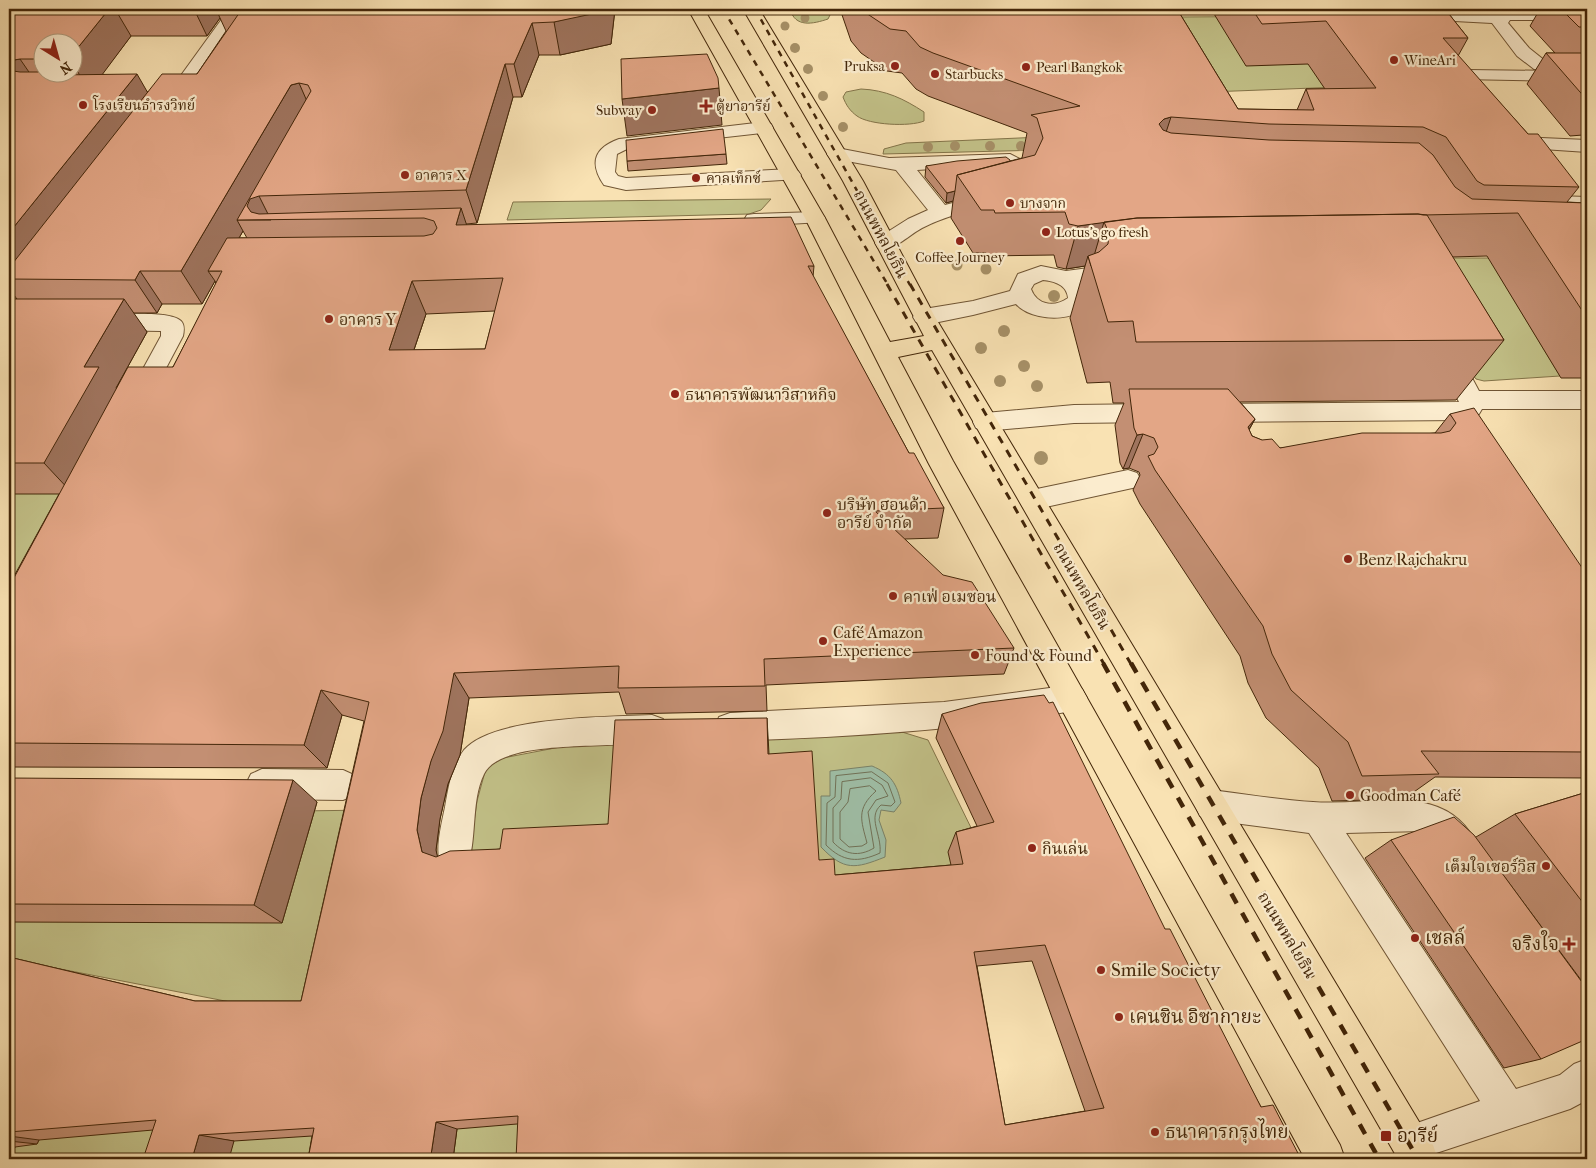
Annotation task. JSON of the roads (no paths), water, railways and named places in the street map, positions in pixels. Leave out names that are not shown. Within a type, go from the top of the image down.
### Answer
[{"type":"main road","points":[[696,9],[815,218],[942,464],[1326,1159]]},
{"type":"main road","name":"ถนนพหลโยธิน","points":[[751,9],[837,154],[924,317],[1414,1151]]},
{"type":"main road","points":[[885,351],[938,341]]},
{"type":"street","points":[[163,105],[237,9]]},
{"type":"street","points":[[1421,12],[1501,18],[1507,15],[1587,15]]},
{"type":"street","points":[[1421,12],[1436,32]]},
{"type":"street","points":[[1501,18],[1500,24],[1514,42],[1540,65],[1587,64]]},
{"type":"street","points":[[1482,95],[1463,68],[1587,76]]},
{"type":"street","points":[[764,128],[626,143],[610,148],[606,154],[605,172],[611,181],[626,184],[791,175]]},
{"type":"street","points":[[1518,144],[1587,146]]},
{"type":"street","points":[[837,154],[889,164],[952,167],[995,158],[1010,160],[1019,166],[1022,182],[1018,192],[978,197],[901,229],[885,243]]},
{"type":"street","points":[[902,164],[940,212]]},
{"type":"street","points":[[1557,202],[1587,203]]},
{"type":"street","points":[[733,221],[815,218]]},
{"type":"street","points":[[1066,278],[1087,274],[1136,271]]},
{"type":"street","points":[[1050,274],[1066,278],[1073,283],[1079,295],[1078,301],[1066,310],[1052,312],[1040,310],[1025,301],[1021,295],[1020,289],[1022,284],[1032,275],[1050,274]]},
{"type":"street","points":[[924,317],[973,308],[1021,295]]},
{"type":"street","points":[[80,322],[158,322],[173,326],[196,324]]},
{"type":"street","points":[[129,417],[172,336],[173,326]]},
{"type":"street","points":[[985,422],[1074,414],[1463,410],[1470,408],[1472,400],[1436,332]]},
{"type":"street","points":[[1472,400],[1587,400]]},
{"type":"street","points":[[1032,500],[1128,480]]},
{"type":"street","points":[[454,859],[467,776],[476,759],[512,742],[540,735],[854,723],[1014,709],[1072,698]]},
{"type":"street","points":[[235,784],[343,785]]},
{"type":"street","points":[[1211,806],[1318,818],[1422,816],[1436,821],[1458,841],[1479,870]]},
{"type":"street","points":[[1318,818],[1402,934],[1459,1021],[1508,1110]]},
{"type":"street","points":[[1414,1151],[1508,1110],[1570,1090],[1587,1077]]},
{"type":"water","points":[[872,766],[884,772],[892,780],[901,803],[894,812],[881,810],[879,820],[886,840],[885,857],[866,864],[850,866],[836,860],[821,847],[821,796],[830,796],[830,771]]},
{"type":"railway","points":[[723,9],[888,285]]},
{"type":"railway","points":[[755,9],[910,285]]},
{"type":"railway","points":[[887,284],[1104,664]]},
{"type":"railway","points":[[910,284],[1131,664]]},
{"type":"railway","points":[[1103,663],[1379,1159]]},
{"type":"railway","points":[[1131,663],[1418,1159]]},
{"type":"place","name":"WineAri","points":[[1394,60]]},
{"type":"place","name":"Pruksa","points":[[895,66]]},
{"type":"place","name":"Pearl Bangkok","points":[[1026,67]]},
{"type":"place","name":"Starbucks","points":[[935,74]]},
{"type":"place","name":"โรงเรียนธำรงวิทย์","points":[[83,105]]},
{"type":"place","name":"ตู้ยาอารีย์","points":[[706,106]]},
{"type":"place","name":"Subway","points":[[652,110]]},
{"type":"place","name":"อาคาร X","points":[[405,175]]},
{"type":"place","name":"คาลเท็กซ์","points":[[696,178]]},
{"type":"place","name":"บางจาก","points":[[1010,203]]},
{"type":"place","name":"Lotus's go fresh","points":[[1046,232]]},
{"type":"place","name":"Coffee Journey","points":[[960,241]]},
{"type":"place","name":"อาคาร Y","points":[[329,319]]},
{"type":"place","name":"ธนาคารพัฒนาวิสาหกิจ","points":[[675,394]]},
{"type":"place","name":"บริษัท ฮอนด้า อารีย์ จำกัด","points":[[827,513]]},
{"type":"place","name":"Benz Rajchakru","points":[[1348,559]]},
{"type":"place","name":"คาเฟ่ อเมซอน","points":[[893,596]]},
{"type":"place","name":"Café Amazon Experience","points":[[823,641]]},
{"type":"place","name":"Found & Found","points":[[975,655]]},
{"type":"place","name":"Goodman Café","points":[[1350,795]]},
{"type":"place","name":"กินเล่น","points":[[1032,848]]},
{"type":"place","name":"เต็มใจเซอร์วิส","points":[[1546,866]]},
{"type":"place","name":"เชลล์","points":[[1415,938]]},
{"type":"place","name":"จริงใจ","points":[[1569,944]]},
{"type":"place","name":"Smile Society","points":[[1101,970]]},
{"type":"place","name":"เคนชิน อิซากายะ","points":[[1119,1017]]},
{"type":"place","name":"ธนาคารกรุงไทย","points":[[1155,1132]]},
{"type":"place","name":"อารีย์","points":[[1386,1136]]}]
